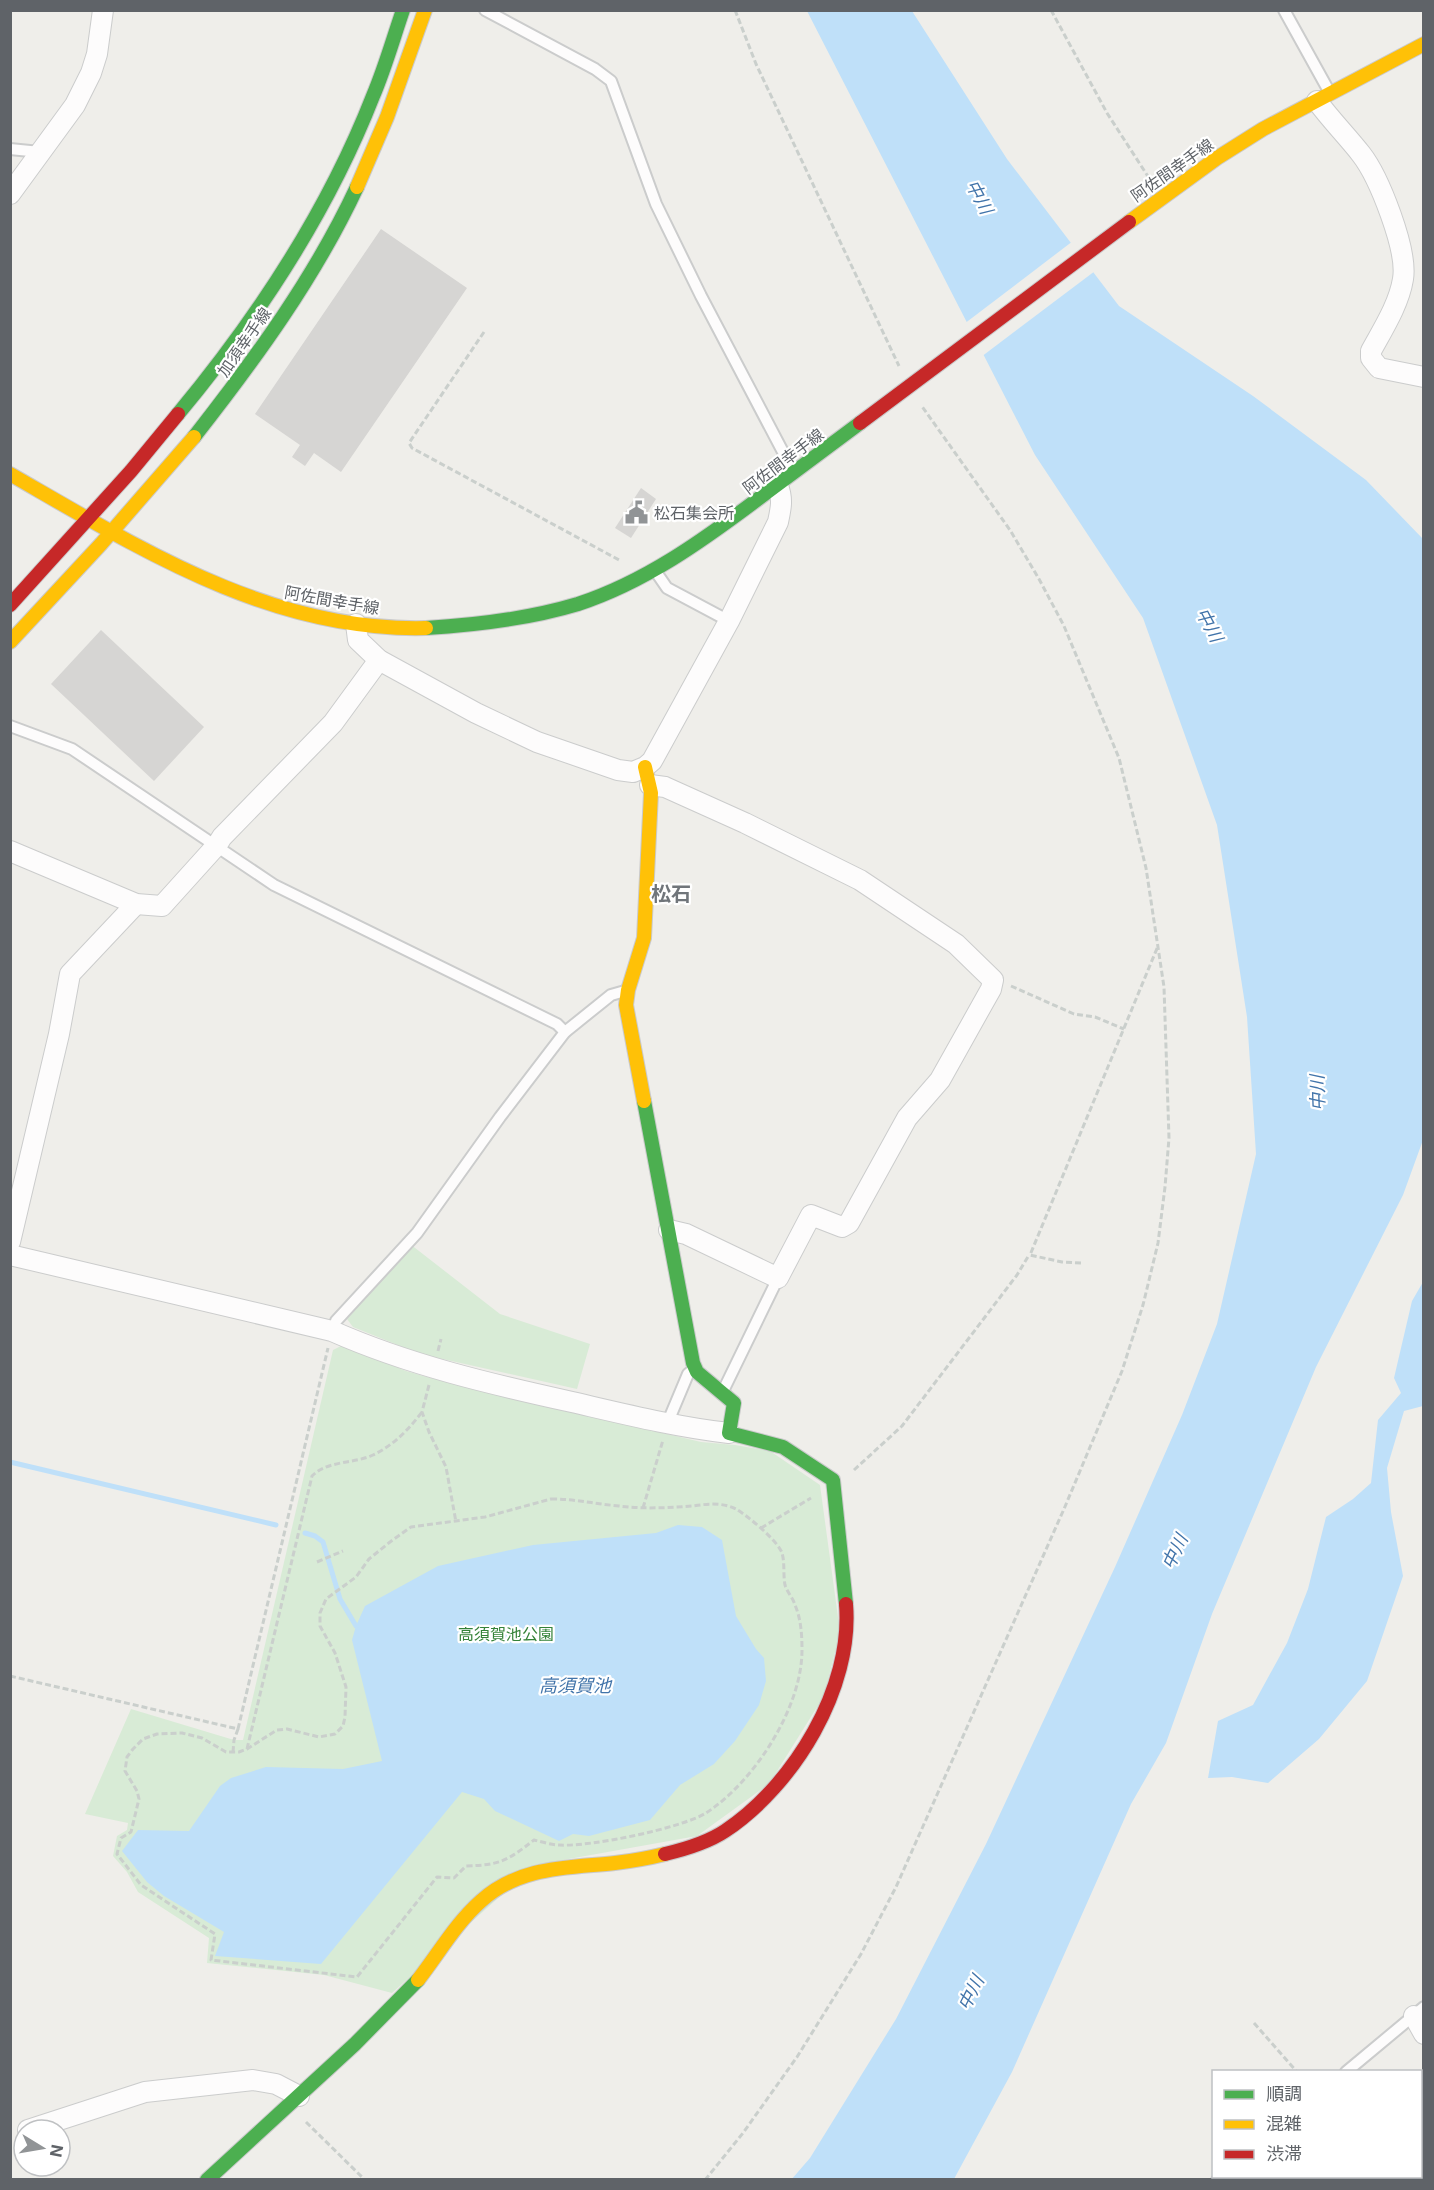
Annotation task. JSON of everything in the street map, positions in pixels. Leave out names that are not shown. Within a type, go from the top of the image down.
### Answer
[{"type":"main road","name":"加須幸手線","points":[[10,605],[162,436],[234,345],[302,242],[340,171],[361,126],[403,10]]},
{"type":"main road","name":"加須幸手線","points":[[10,642],[113,531],[223,400],[271,334],[341,220],[380,134],[409,61],[425,10]]},
{"type":"main road","name":"阿佐間幸手線","points":[[10,474],[180,567],[245,596],[309,616],[356,624],[440,629],[536,615],[576,604],[640,577],[686,551],[795,474],[1217,158],[1263,129],[1424,44]]},
{"type":"main road","points":[[207,2180],[405,1995],[458,1926],[492,1892],[510,1880],[532,1871],[632,1861],[697,1845],[738,1822],[758,1805],[793,1765],[817,1726],[830,1699],[842,1662],[847,1617],[833,1480],[783,1447],[729,1433],[734,1403],[697,1372],[693,1363],[626,1005],[628,990],[644,938],[648,878],[648,776]]},
{"type":"street","points":[[10,194],[75,105],[91,73],[97,54],[104,10]]},
{"type":"street","points":[[1323,97],[1367,162],[1393,217],[1397,233],[1403,279],[1395,303],[1371,351],[1371,358],[1380,368],[1424,377]]},
{"type":"street","points":[[648,776],[652,761],[729,621],[778,522],[782,508],[782,495],[778,486]]},
{"type":"street","points":[[356,624],[358,640],[379,660],[476,713],[537,742],[618,770],[648,776],[665,787],[745,823],[860,880],[956,944],[993,980],[991,989],[940,1080],[907,1118],[849,1223],[842,1227],[812,1215],[778,1278],[686,1234],[669,1230]]},
{"type":"street","points":[[10,851],[136,904],[162,906],[218,845],[222,837],[333,723],[379,660]]},
{"type":"street","points":[[10,1242],[59,1034],[70,974],[136,904]]},
{"type":"street","points":[[10,1255],[332,1331],[364,1345],[433,1369],[668,1424],[729,1433]]},
{"type":"street","points":[[66,2118],[145,2092],[253,2080],[276,2084],[294,2100]]},
{"type":"lane","points":[[485,10],[596,69],[611,81],[656,204],[701,296],[795,474]]},
{"type":"lane","points":[[1284,10],[1323,97]]},
{"type":"lane","points":[[10,148],[40,152]]},
{"type":"lane","points":[[654,569],[667,588],[729,621]]},
{"type":"lane","points":[[10,726],[72,749],[218,845],[274,885],[557,1024],[565,1032]]},
{"type":"lane","points":[[332,1331],[336,1321],[417,1233],[500,1117],[565,1032],[611,995],[628,990]]},
{"type":"lane","points":[[722,1393],[778,1278]]},
{"type":"lane","points":[[668,1424],[688,1374],[696,1368]]},
{"type":"lane","points":[[1349,2070],[1420,2019]]},
{"type":"path","points":[[705,2180],[743,2133],[797,2057],[861,1954],[900,1876],[1032,1581],[1122,1371],[1146,1294],[1158,1243],[1169,1138],[1164,987],[1146,868],[1119,758],[1064,626],[1010,530],[909,387],[756,64],[735,10]]},
{"type":"path","points":[[1051,10],[1107,112],[1162,198]]},
{"type":"path","points":[[484,332],[409,443],[412,448],[635,568],[640,577]]},
{"type":"path","points":[[833,1480],[856,1469],[902,1425],[1030,1255],[1158,944]]},
{"type":"path","points":[[993,980],[1003,982],[1074,1014],[1095,1017],[1124,1029]]},
{"type":"path","points":[[1030,1255],[1062,1262],[1081,1263]]},
{"type":"path","points":[[233,1752],[332,1331]]},
{"type":"path","points":[[247,1749],[312,1476],[325,1468],[372,1456],[410,1429],[422,1412],[431,1378]]},
{"type":"path","points":[[422,1412],[446,1467],[456,1522]]},
{"type":"path","points":[[643,1508],[668,1424]]},
{"type":"path","points":[[761,1528],[816,1495]]},
{"type":"path","points":[[551,1499],[643,1508],[722,1504],[736,1509],[761,1528],[782,1551],[786,1586],[796,1606],[802,1629],[800,1677],[773,1740],[730,1796],[704,1814],[676,1825],[589,1844],[560,1845],[534,1840],[512,1857],[491,1865],[466,1866],[454,1878],[437,1877],[357,1977],[211,1960],[215,1934],[141,1885],[117,1854],[121,1838],[131,1832],[139,1799],[137,1791],[124,1771],[127,1757],[143,1739],[157,1734],[182,1733],[202,1738],[226,1752],[233,1752],[247,1749],[277,1730],[287,1729],[319,1737],[335,1734],[343,1726],[347,1700],[346,1687],[335,1653],[320,1626],[320,1613],[326,1599],[356,1577],[369,1559],[411,1527],[485,1517],[551,1499]]},
{"type":"path","points":[[317,1562],[343,1551]]},
{"type":"path","points":[[10,1676],[238,1729]]},
{"type":"path","points":[[1254,2024],[1295,2070]]},
{"type":"path","points":[[294,2100],[365,2180]]},
{"type":"green space","points":[[410,1244],[500,1314],[590,1344],[577,1389],[420,1354],[353,1327],[347,1319]]},
{"type":"green space","name":"高須賀池公園","points":[[343,1345],[406,1371],[427,1377],[701,1442],[770,1451],[820,1485],[840,1632],[824,1696],[769,1784],[697,1836],[535,1865],[392,1993],[324,1975],[207,1963],[209,1938],[138,1892],[127,1872],[113,1856],[117,1836],[127,1830],[128,1823],[85,1814],[131,1709],[234,1740],[243,1740],[333,1350]]},
{"type":"water","name":"中川","points":[[807,11],[912,11],[1007,159],[1119,306],[1253,396],[1366,480],[1423,539],[1423,1140],[1403,1195],[1316,1367],[1212,1614],[1166,1743],[1131,1804],[1012,2072],[954,2179],[791,2180],[810,2158],[896,2019],[986,1844],[1115,1567],[1182,1415],[1217,1324],[1256,1154],[1247,1017],[1217,825],[1143,618],[1035,455]]},
{"type":"water","points":[[1423,1282],[1423,1406],[1404,1411],[1387,1468],[1391,1512],[1403,1576],[1367,1681],[1319,1739],[1268,1783],[1232,1777],[1208,1778],[1218,1721],[1253,1705],[1287,1643],[1308,1589],[1326,1517],[1353,1499],[1371,1483],[1378,1420],[1401,1393],[1394,1378],[1412,1301]]},
{"type":"water","name":"高須賀池","points":[[678,1525],[702,1527],[722,1540],[736,1616],[764,1658],[766,1681],[759,1705],[735,1741],[714,1764],[680,1785],[650,1820],[589,1836],[573,1834],[559,1841],[495,1811],[484,1799],[462,1792],[321,1964],[215,1956],[224,1932],[164,1896],[147,1882],[122,1851],[138,1830],[189,1831],[220,1786],[231,1778],[266,1767],[343,1769],[382,1761],[352,1640],[365,1606],[438,1566],[533,1545],[656,1533]]},
{"type":"pier","points":[[1073,241],[1095,271],[981,357],[964,324]]},
{"type":"building","points":[[381,229],[467,288],[341,472],[314,453],[305,466],[292,457],[300,445],[255,414]]},
{"type":"building","name":"松石集会所","points":[[641,488],[656,499],[631,538],[615,528]]},
{"type":"building","points":[[101,630],[204,727],[154,781],[51,684]]},
{"type":"waterway","points":[[10,1462],[276,1525]]},
{"type":"waterway","points":[[305,1533],[323,1542],[340,1599],[356,1626]]},
{"type":"traffic: fast","points":[[178,414],[263,302],[335,181],[381,75],[403,10]]},
{"type":"traffic: fast","points":[[194,437],[283,316],[323,253],[357,187]]},
{"type":"traffic: fast","points":[[426,628],[484,623],[540,614],[578,604],[627,584],[672,559],[716,530],[860,423]]},
{"type":"traffic: fast","points":[[644,1101],[693,1363],[697,1372],[734,1403],[729,1433],[783,1447],[833,1480],[846,1604]]},
{"type":"traffic: fast","points":[[207,2180],[355,2044],[418,1980]]},
{"type":"traffic: slow","points":[[357,187],[387,117],[425,10]]},
{"type":"traffic: slow","points":[[1129,222],[1217,158],[1263,129],[1424,44]]},
{"type":"traffic: slow","points":[[10,642],[101,544],[194,437]]},
{"type":"traffic: slow","points":[[10,474],[157,556],[260,601],[314,616],[369,626],[426,628]]},
{"type":"traffic: slow","points":[[644,1101],[626,1005],[628,990],[644,938],[651,793],[645,767]]},
{"type":"traffic: slow","points":[[418,1980],[472,1910],[496,1890],[512,1881],[545,1871],[665,1854]]},
{"type":"traffic: jam","points":[[860,423],[1129,222]]},
{"type":"traffic: jam","points":[[10,605],[131,471],[178,414]]},
{"type":"traffic: jam","points":[[665,1854],[696,1845],[725,1831],[774,1788],[795,1761],[814,1732],[829,1701],[840,1668],[846,1636],[846,1604]]},
{"type":"place","name":"松石集会所","points":[[636,513]]},
{"type":"district","name":"松石","points":[[671,894]]}]
